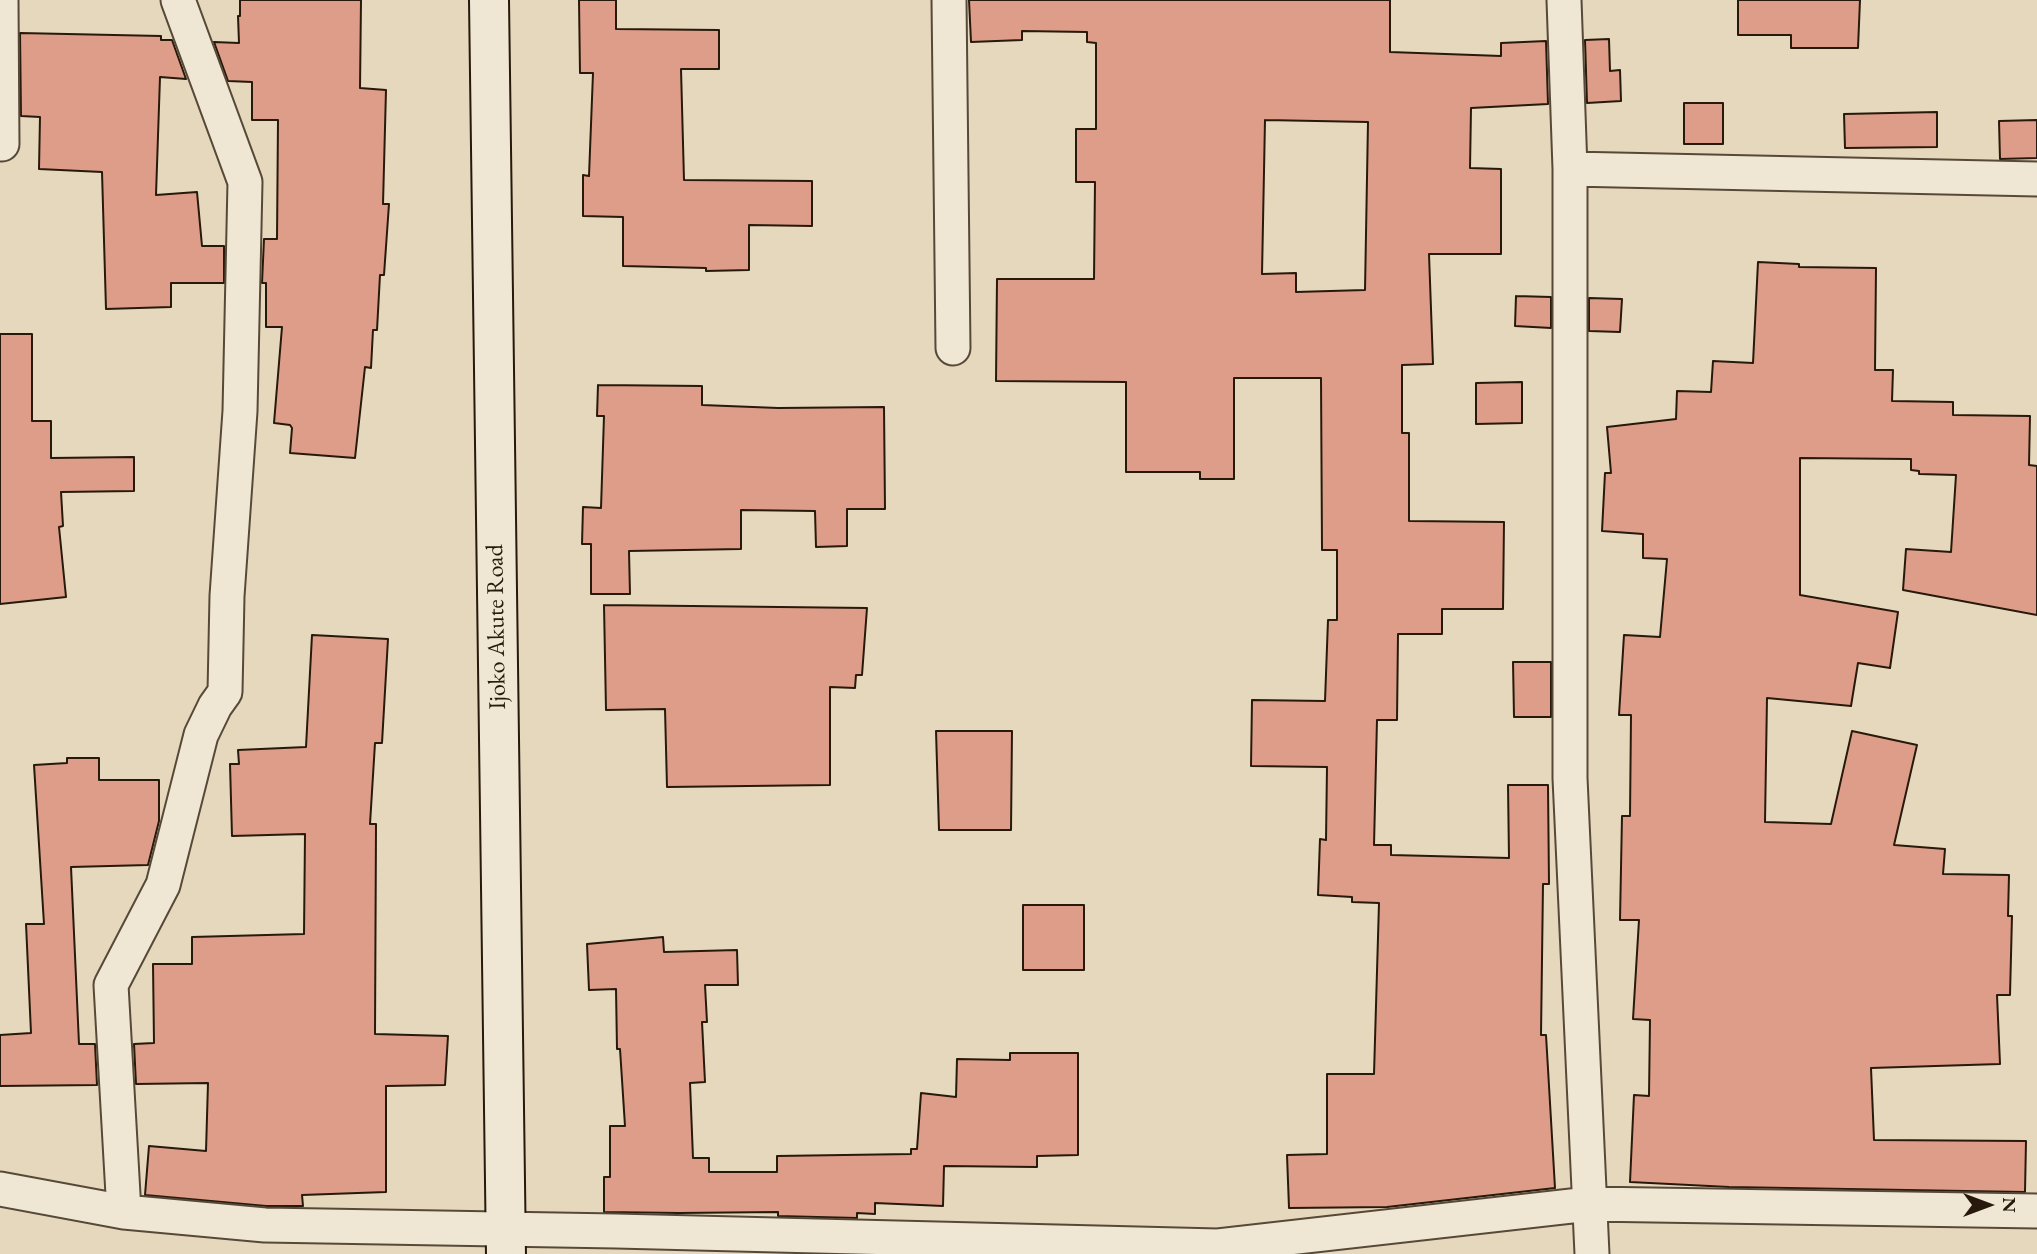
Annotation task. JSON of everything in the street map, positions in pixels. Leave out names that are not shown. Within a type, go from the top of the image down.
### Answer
[{"type":"main road","name":"Ijoko Akute Road","points":[[489,0],[506,1242]]},
{"type":"street","points":[[1,0],[2,144]]},
{"type":"street","points":[[124,1212],[111,985],[163,885],[201,735],[225,692],[227,596],[240,411],[245,182],[178,0]]},
{"type":"street","points":[[950,0],[953,348]]},
{"type":"street","points":[[1564,0],[1570,169],[1570,778],[1592,1254]]},
{"type":"street","points":[[1570,169],[2037,179]]},
{"type":"street","points":[[1,1196],[124,1212],[265,1240],[506,1242],[1218,1245],[1589,1204],[2037,1212]]},
{"type":"building","points":[[240,0],[361,0],[360,88],[386,90],[383,204],[389,204],[384,275],[380,275],[377,330],[373,330],[371,368],[365,367],[355,458],[290,453],[292,428],[290,425],[274,423],[282,327],[266,327],[266,283],[262,283],[264,239],[277,239],[278,120],[252,120],[252,82],[228,81],[214,42],[239,43]]},
{"type":"building","points":[[579,0],[616,0],[616,29],[719,30],[719,69],[681,69],[684,180],[812,181],[812,226],[749,225],[749,270],[706,271],[706,268],[623,266],[623,217],[583,216],[583,175],[589,176],[593,73],[580,73]]},
{"type":"building","points":[[969,0],[1390,0],[1390,52],[1501,56],[1501,43],[1546,41],[1548,104],[1471,108],[1470,168],[1501,169],[1501,254],[1429,254],[1433,364],[1402,365],[1402,433],[1409,433],[1409,521],[1504,522],[1503,609],[1442,609],[1442,634],[1398,634],[1397,720],[1377,720],[1374,845],[1391,845],[1391,855],[1509,858],[1508,785],[1548,785],[1549,884],[1543,884],[1541,1035],[1546,1035],[1555,1188],[1387,1207],[1289,1208],[1287,1155],[1327,1154],[1327,1074],[1374,1074],[1379,903],[1352,902],[1352,897],[1318,895],[1320,839],[1326,840],[1327,767],[1251,766],[1252,700],[1325,701],[1328,620],[1337,620],[1337,550],[1322,550],[1321,378],[1234,378],[1234,479],[1200,479],[1200,472],[1126,472],[1126,382],[996,381],[997,279],[1094,279],[1095,182],[1076,182],[1076,129],[1096,129],[1096,43],[1087,42],[1087,32],[1022,31],[1022,40],[971,42]],"holes":[[[1265,120],[1368,122],[1365,290],[1296,292],[1296,273],[1262,274]]]},
{"type":"building","points":[[1738,0],[1860,0],[1858,48],[1791,48],[1791,35],[1738,35]]},
{"type":"building","points":[[20,33],[161,36],[161,40],[172,40],[186,79],[160,77],[156,195],[197,192],[202,246],[224,246],[224,283],[171,283],[171,307],[106,309],[102,172],[39,169],[40,117],[21,116]]},
{"type":"building","points":[[1609,39],[1610,71],[1620,70],[1621,101],[1587,103],[1585,40]]},
{"type":"building","points":[[1684,103],[1723,103],[1723,144],[1684,144]]},
{"type":"building","points":[[1937,112],[1937,147],[1845,148],[1844,114]]},
{"type":"building","points":[[2037,120],[2037,158],[2000,159],[1999,121]]},
{"type":"building","points":[[1758,262],[1799,264],[1799,267],[1876,268],[1875,370],[1893,370],[1892,401],[1953,402],[1953,415],[2030,416],[2029,465],[2037,466],[2037,615],[1903,590],[1906,549],[1951,552],[1956,475],[1919,474],[1919,471],[1911,470],[1911,459],[1800,458],[1800,595],[1898,612],[1890,668],[1858,663],[1851,706],[1767,698],[1765,822],[1831,824],[1852,731],[1917,745],[1894,845],[1945,849],[1943,874],[2009,875],[2008,916],[2012,916],[2010,995],[1997,995],[2000,1064],[1871,1068],[1874,1140],[2026,1141],[2025,1192],[1729,1187],[1630,1182],[1634,1095],[1649,1096],[1650,1020],[1633,1019],[1639,920],[1620,920],[1622,816],[1630,816],[1631,715],[1619,715],[1624,635],[1660,637],[1667,559],[1643,558],[1643,534],[1602,531],[1605,473],[1611,473],[1607,427],[1676,419],[1677,391],[1711,392],[1713,361],[1753,363]]},
{"type":"building","points":[[1516,296],[1551,297],[1551,328],[1515,326]]},
{"type":"building","points":[[1589,298],[1622,299],[1620,332],[1589,331]]},
{"type":"building","points":[[0,334],[32,334],[32,421],[51,421],[51,458],[134,457],[134,491],[61,492],[63,526],[59,527],[66,597],[0,604]]},
{"type":"building","points":[[1522,382],[1522,423],[1476,424],[1476,383]]},
{"type":"building","points":[[598,385],[702,386],[702,405],[778,408],[884,407],[885,509],[847,509],[847,546],[816,547],[815,511],[741,510],[741,549],[629,551],[630,594],[591,594],[591,544],[582,544],[583,507],[601,508],[604,416],[597,416]]},
{"type":"building","points":[[604,605],[867,608],[862,675],[856,675],[855,688],[830,687],[830,785],[667,787],[665,709],[606,710]]},
{"type":"building","points":[[312,635],[388,639],[382,743],[375,743],[370,824],[376,824],[375,1034],[448,1036],[445,1085],[386,1086],[386,1192],[302,1195],[303,1206],[266,1206],[145,1195],[149,1146],[206,1151],[208,1083],[136,1084],[134,1044],[154,1043],[153,964],[192,964],[192,937],[304,934],[305,834],[232,836],[230,764],[239,764],[238,750],[306,747]]},
{"type":"building","points":[[1513,662],[1551,662],[1551,717],[1514,717]]},
{"type":"building","points":[[936,731],[1012,731],[1011,830],[939,830]]},
{"type":"building","points":[[67,758],[99,758],[99,780],[159,780],[159,821],[148,865],[71,867],[79,1044],[95,1044],[97,1085],[0,1086],[0,1035],[31,1033],[26,924],[44,924],[34,765],[67,763]]},
{"type":"building","points":[[1023,905],[1084,905],[1084,970],[1023,970]]},
{"type":"building","points":[[663,937],[664,952],[737,950],[738,985],[705,985],[707,1022],[702,1022],[705,1082],[690,1083],[693,1158],[709,1158],[709,1172],[777,1172],[777,1156],[911,1154],[911,1149],[917,1149],[921,1093],[956,1097],[957,1059],[1010,1060],[1010,1053],[1078,1053],[1078,1155],[1037,1156],[1037,1167],[944,1166],[943,1206],[875,1203],[875,1214],[857,1213],[857,1218],[778,1216],[778,1212],[604,1212],[604,1177],[610,1177],[610,1126],[625,1126],[620,1049],[617,1049],[616,989],[589,990],[587,944]]}]
